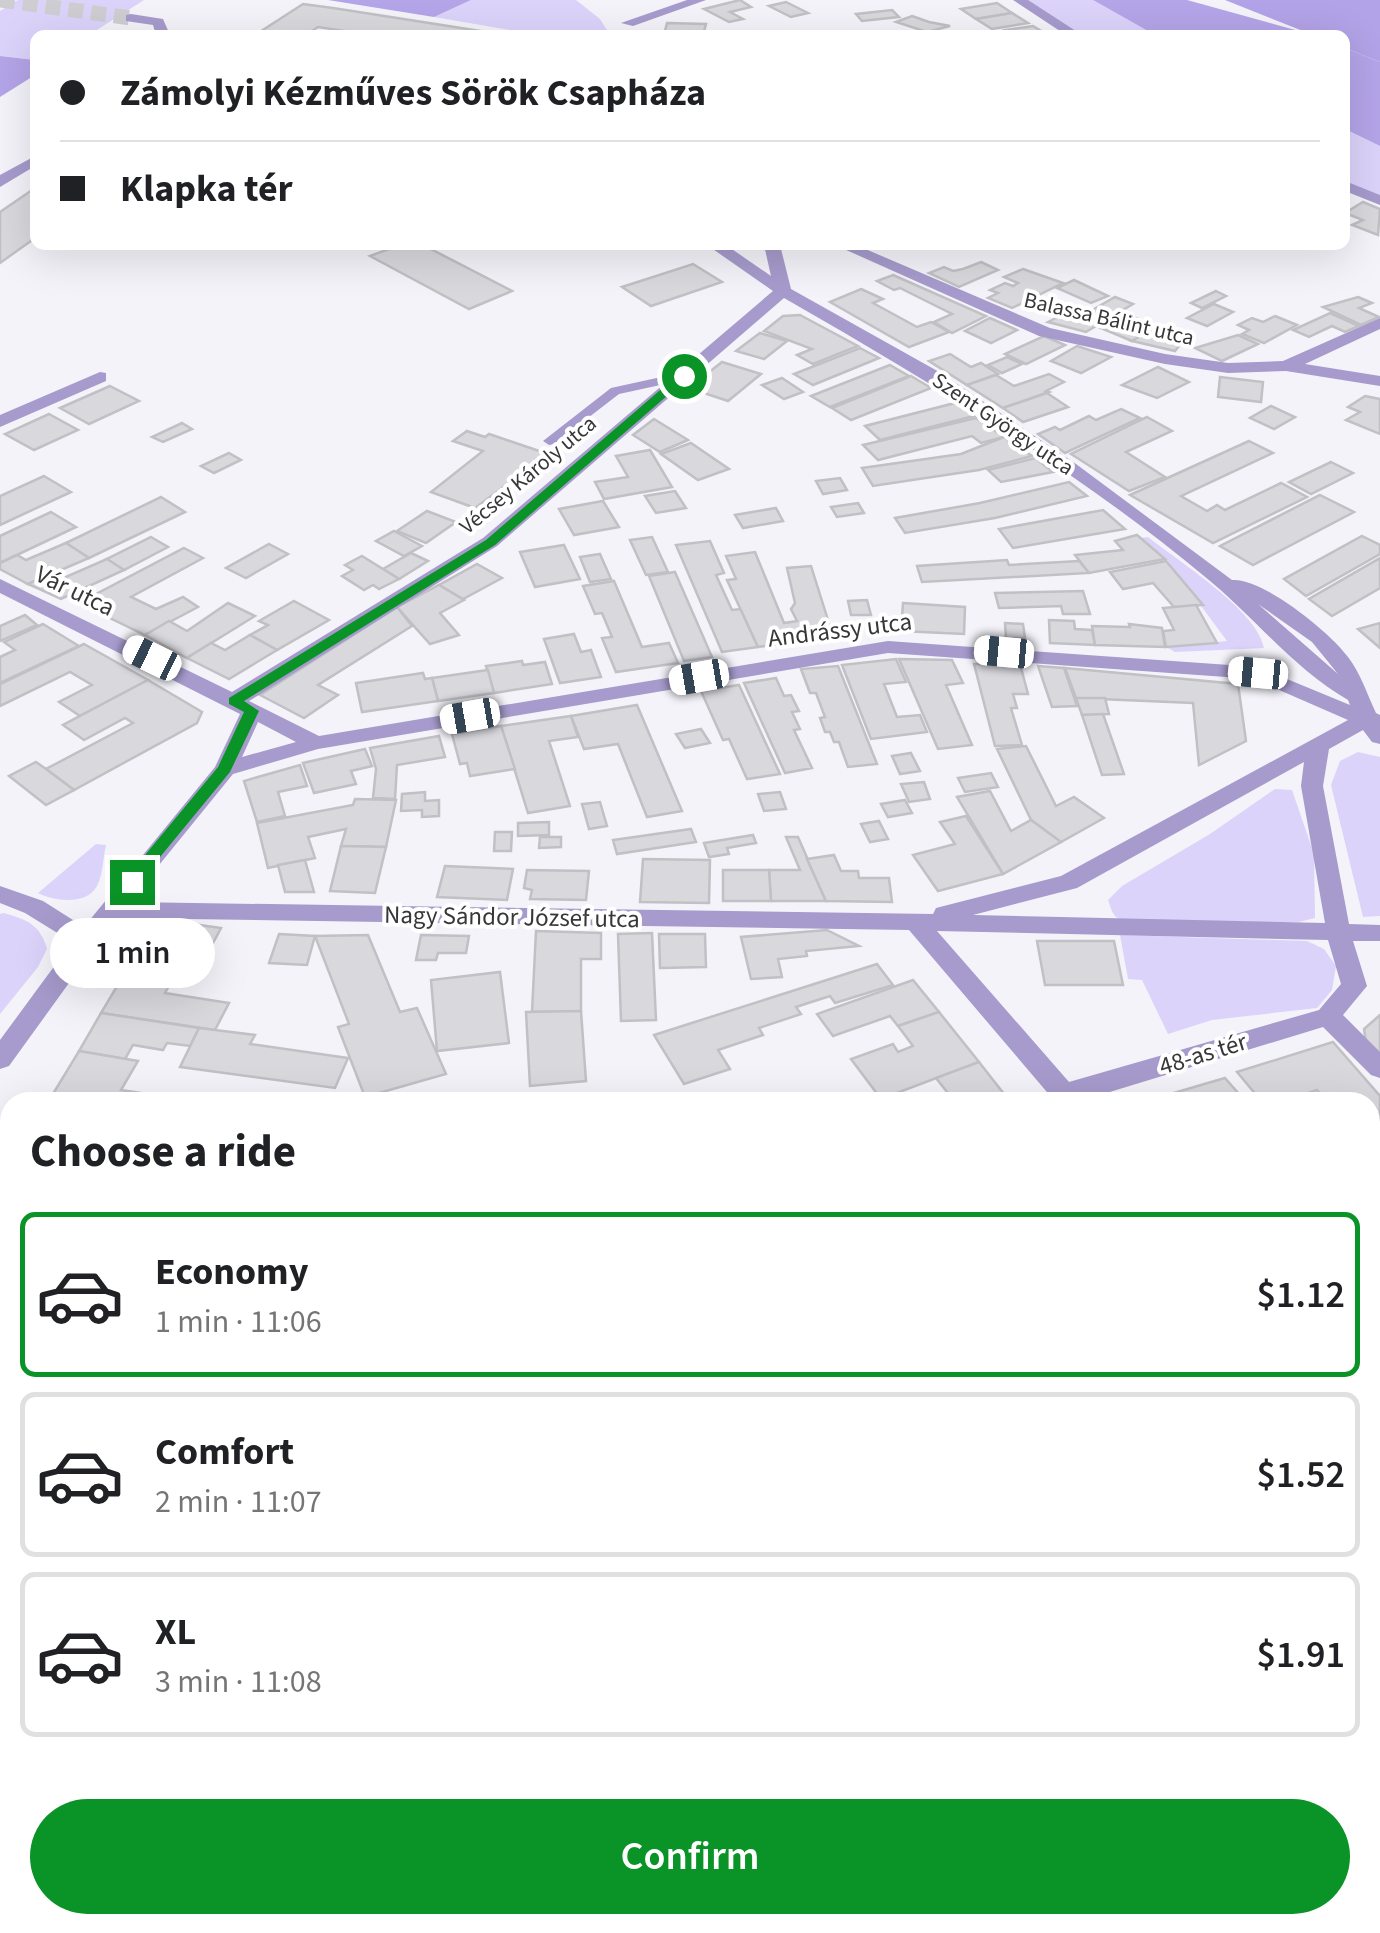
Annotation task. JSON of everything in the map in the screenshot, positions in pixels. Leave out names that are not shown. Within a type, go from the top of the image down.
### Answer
[{"type":"street","points":[[661,0],[633,14],[632,29],[700,0]]},
{"type":"street","points":[[1019,0],[1067,30]]},
{"type":"street","points":[[131,18],[158,22],[161,30]]},
{"type":"street","points":[[0,182],[30,163]]},
{"type":"street","points":[[1350,188],[1380,200]]},
{"type":"street","name":"Szent György utca","points":[[722,250],[783,291],[936,377],[1212,572],[1310,664],[1354,694],[1375,725]]},
{"type":"street","points":[[773,250],[783,291]]},
{"type":"street","name":"Balassa Bálint utca","points":[[854,250],[1045,332],[1164,359],[1228,368],[1286,366],[1380,381]]},
{"type":"street","name":"Vécsey Károly utca","points":[[243,706],[490,542],[783,291]]},
{"type":"street","points":[[1286,366],[1380,324]]},
{"type":"street","points":[[0,422],[100,377]]},
{"type":"street","name":"Vár utca","points":[[0,585],[316,743]]},
{"type":"street","name":"Andrássy utca","points":[[225,769],[316,743],[888,647],[935,647],[1258,673],[1375,725]]},
{"type":"street","points":[[0,1059],[108,910],[225,769],[243,706]]},
{"type":"street","points":[[916,922],[1069,882],[1318,746],[1375,725]]},
{"type":"street","points":[[1318,746],[1312,786],[1340,934],[1354,986],[1328,1016],[1380,1068]]},
{"type":"street","points":[[0,894],[45,912],[88,940]]},
{"type":"street","name":"Nagy Sándor József utca","points":[[108,910],[916,922]]},
{"type":"street","points":[[916,922],[1380,934]]},
{"type":"street","name":"48-as tér","points":[[916,922],[1060,1091],[1068,1092]]},
{"type":"street","name":"48-as tér","points":[[1079,1092],[1328,1016]]},
{"type":"lane","points":[[550,441],[616,390],[684,376]]},
{"type":"shaded area","points":[[18,0],[144,0],[97,30],[30,30],[30,59],[0,56],[0,11]]},
{"type":"shaded area","points":[[328,0],[471,0],[434,17]]},
{"type":"shaded area","points":[[471,0],[576,0],[600,19],[607,30],[510,30],[434,17]]},
{"type":"shaded area","points":[[1024,0],[1093,0],[1146,30],[1073,30]]},
{"type":"shaded area","points":[[1093,0],[1187,0],[1295,30],[1146,30]]},
{"type":"shaded area","points":[[1225,0],[1380,0],[1380,62],[1350,50],[1350,30],[1300,30]]},
{"type":"shaded area","points":[[1350,50],[1380,62],[1380,146],[1350,131]]},
{"type":"shaded area","points":[[0,56],[30,59],[30,78],[0,97]]},
{"type":"shaded area","points":[[1350,131],[1380,146],[1380,195],[1350,184]]},
{"type":"shaded area","points":[[1148,537],[1232,603],[1258,633],[1264,648],[1175,652],[1166,647],[1227,641],[1167,560],[1141,538]]},
{"type":"shaded area","points":[[1358,752],[1380,757],[1380,916],[1363,917],[1331,785],[1340,761]]},
{"type":"shaded area","points":[[1275,789],[1292,790],[1314,854],[1315,918],[1299,922],[1177,924],[1132,922],[1113,914],[1108,900],[1122,886],[1210,834]]},
{"type":"shaded area","points":[[96,844],[106,845],[101,877],[92,892],[69,900],[38,893]]},
{"type":"shaded area","points":[[0,914],[31,924],[47,949],[38,967],[0,1014]]},
{"type":"shaded area","points":[[1120,935],[1307,941],[1324,949],[1336,966],[1332,990],[1317,1008],[1212,1020],[1168,1034],[1142,980],[1128,979]]},
{"type":"building","points":[[740,0],[751,7],[730,12],[743,19],[729,22],[704,9]]},
{"type":"building","points":[[786,2],[808,13],[791,17],[769,6]]},
{"type":"building","points":[[997,3],[1012,13],[976,19],[961,9]]},
{"type":"building","points":[[303,4],[473,30],[318,27],[263,30]]},
{"type":"building","points":[[892,10],[899,17],[862,21],[856,14]]},
{"type":"building","points":[[1012,13],[1028,23],[992,29],[976,19]]},
{"type":"building","points":[[912,16],[950,26],[921,30],[896,22]]},
{"type":"building","points":[[667,23],[706,24],[704,30],[665,30]]},
{"type":"building","points":[[1033,26],[1040,30],[1005,30]]},
{"type":"building","points":[[30,191],[30,242],[0,263],[0,212]]},
{"type":"building","points":[[1363,202],[1380,209],[1378,235],[1352,225],[1363,220],[1350,215],[1350,210]]},
{"type":"building","points":[[386,250],[433,250],[512,291],[469,309],[370,256]]},
{"type":"building","points":[[981,262],[998,270],[959,287],[929,273],[944,267],[953,271],[963,269]]},
{"type":"building","points":[[693,264],[722,282],[651,306],[622,287]]},
{"type":"building","points":[[1023,269],[1063,283],[1012,308],[988,298],[998,293],[990,290],[1005,283],[1018,283],[1004,277]]},
{"type":"building","points":[[893,275],[986,316],[952,333],[934,322],[952,314],[877,281]]},
{"type":"building","points":[[1074,280],[1108,296],[1091,303],[1057,288]]},
{"type":"building","points":[[861,289],[883,299],[873,303],[917,327],[931,322],[949,332],[909,347],[830,302]]},
{"type":"building","points":[[1216,291],[1226,296],[1202,308],[1191,303]]},
{"type":"building","points":[[1115,297],[1133,304],[1086,332],[1048,322],[1075,308],[1089,312]]},
{"type":"building","points":[[1358,297],[1372,303],[1359,308],[1379,317],[1361,325],[1323,307]]},
{"type":"building","points":[[1214,304],[1233,312],[1207,326],[1187,318]]},
{"type":"building","points":[[1330,313],[1359,326],[1345,332],[1332,326],[1309,337],[1293,330]]},
{"type":"building","points":[[1126,314],[1157,327],[1132,341],[1101,328]]},
{"type":"building","points":[[800,315],[858,346],[813,364],[797,355],[812,349],[764,331],[783,316]]},
{"type":"building","points":[[1275,316],[1297,325],[1264,343],[1242,334],[1249,330],[1238,325],[1252,318],[1263,322]]},
{"type":"building","points":[[990,318],[1017,330],[991,343],[965,331]]},
{"type":"building","points":[[1149,331],[1182,342],[1175,351],[1132,341]]},
{"type":"building","points":[[760,333],[787,341],[764,359],[736,351]]},
{"type":"building","points":[[1238,335],[1258,344],[1222,361],[1195,348]]},
{"type":"building","points":[[1044,336],[1065,345],[1026,364],[1005,354]]},
{"type":"building","points":[[1077,346],[1111,357],[1081,373],[1051,361]]},
{"type":"building","points":[[860,348],[879,358],[813,385],[794,374]]},
{"type":"building","points":[[950,354],[971,367],[981,363],[998,374],[967,385],[929,361]]},
{"type":"building","points":[[1007,357],[1022,364],[1002,373],[988,365]]},
{"type":"building","points":[[722,362],[761,374],[728,401],[689,388]]},
{"type":"building","points":[[890,365],[909,376],[830,407],[811,396]]},
{"type":"building","points":[[1158,367],[1189,382],[1157,398],[1122,385]]},
{"type":"building","points":[[1049,374],[1064,382],[1046,391],[1049,392],[1003,408],[967,385],[996,375],[1014,386]]},
{"type":"building","points":[[911,376],[931,388],[851,420],[832,408]]},
{"type":"building","points":[[1220,377],[1263,382],[1261,402],[1218,397]]},
{"type":"building","points":[[782,378],[803,392],[784,399],[762,385]]},
{"type":"building","points":[[110,386],[139,401],[89,424],[60,408]]},
{"type":"building","points":[[1047,393],[1068,407],[1023,422],[1003,408]]},
{"type":"building","points":[[1365,396],[1380,399],[1380,434],[1346,420],[1360,412],[1348,407]]},
{"type":"building","points":[[959,402],[974,416],[880,440],[865,426]]},
{"type":"building","points":[[1271,406],[1295,417],[1274,429],[1250,418]]},
{"type":"building","points":[[1121,409],[1140,418],[1065,453],[1038,434],[1055,427],[1060,430],[1089,416],[1096,420]]},
{"type":"building","points":[[49,414],[78,430],[34,450],[5,434]]},
{"type":"building","points":[[1147,417],[1172,431],[1126,452],[1165,477],[1129,491],[1071,454]]},
{"type":"building","points":[[976,418],[1004,437],[981,443],[972,436],[878,460],[863,445]]},
{"type":"building","points":[[654,419],[688,440],[660,452],[633,435]]},
{"type":"building","points":[[182,423],[192,429],[163,442],[152,437]]},
{"type":"building","points":[[467,431],[485,437],[489,434],[548,454],[475,508],[431,492],[483,451],[453,441]]},
{"type":"building","points":[[1004,437],[1032,456],[979,470],[873,486],[862,468],[961,454]]},
{"type":"building","points":[[1249,441],[1273,453],[1181,496],[1207,511],[1217,505],[1225,510],[1281,483],[1307,497],[1213,543],[1130,495]]},
{"type":"building","points":[[691,443],[729,469],[698,480],[661,454]]},
{"type":"building","points":[[650,450],[672,487],[604,499],[595,482],[628,477],[616,456]]},
{"type":"building","points":[[229,453],[241,460],[214,473],[201,466]]},
{"type":"building","points":[[1035,458],[1053,472],[1001,482],[988,470]]},
{"type":"building","points":[[1331,462],[1353,473],[1311,494],[1289,482]]},
{"type":"building","points":[[44,476],[71,492],[0,525],[0,496]]},
{"type":"building","points":[[840,478],[847,490],[823,494],[816,481]]},
{"type":"building","points":[[1069,482],[1087,496],[995,518],[905,533],[895,518],[980,503]]},
{"type":"building","points":[[675,491],[686,508],[656,513],[645,496]]},
{"type":"building","points":[[1320,495],[1354,512],[1253,565],[1220,546]]},
{"type":"building","points":[[161,497],[185,512],[89,558],[66,543]]},
{"type":"building","points":[[603,501],[619,527],[574,535],[559,509]]},
{"type":"building","points":[[858,503],[864,513],[837,517],[831,507]]},
{"type":"building","points":[[776,508],[783,521],[743,528],[735,515]]},
{"type":"building","points":[[1103,510],[1125,529],[1013,548],[999,529]]},
{"type":"building","points":[[427,511],[456,522],[426,543],[397,531]]},
{"type":"building","points":[[51,512],[76,527],[0,563],[0,536]]},
{"type":"building","points":[[394,531],[422,546],[404,556],[376,541]]},
{"type":"building","points":[[1137,535],[1165,559],[1089,573],[1075,555],[1123,550],[1115,541]]},
{"type":"building","points":[[1362,536],[1380,545],[1380,554],[1306,596],[1284,579]]},
{"type":"building","points":[[151,537],[168,547],[124,570],[107,559]]},
{"type":"building","points":[[652,537],[668,572],[646,575],[630,540]]},
{"type":"building","points":[[710,541],[724,573],[716,575],[732,610],[741,609],[758,647],[722,652],[676,545]]},
{"type":"building","points":[[66,543],[89,558],[28,584],[0,569],[0,563],[17,555],[26,560]]},
{"type":"building","points":[[269,544],[288,554],[246,578],[226,568]]},
{"type":"building","points":[[564,545],[580,579],[535,587],[520,552]]},
{"type":"building","points":[[184,548],[203,558],[131,597],[156,609],[183,597],[198,607],[145,635],[79,603]]},
{"type":"building","points":[[755,552],[784,623],[797,621],[791,609],[795,603],[787,568],[811,566],[833,636],[758,647],[727,580],[736,579],[726,556]]},
{"type":"building","points":[[411,553],[428,561],[399,579],[383,569]]},
{"type":"building","points":[[600,554],[611,579],[590,582],[580,557]]},
{"type":"building","points":[[362,556],[399,579],[379,589],[373,585],[364,590],[342,576],[353,570],[345,565]]},
{"type":"building","points":[[1380,558],[1380,588],[1332,616],[1309,599]]},
{"type":"building","points":[[107,559],[124,570],[61,599],[28,584],[54,572],[66,577]]},
{"type":"building","points":[[1007,560],[1009,565],[1079,561],[1089,573],[922,582],[917,566]]},
{"type":"building","points":[[1166,561],[1203,605],[1174,607],[1153,583],[1123,589],[1110,572]]},
{"type":"building","points":[[477,564],[502,578],[463,599],[439,585]]},
{"type":"building","points":[[675,572],[712,657],[684,661],[649,576]]},
{"type":"building","points":[[614,581],[642,647],[669,643],[678,663],[616,672],[602,638],[612,637],[602,613],[595,614],[583,586]]},
{"type":"building","points":[[439,585],[464,600],[440,613],[459,635],[430,644],[397,607]]},
{"type":"building","points":[[1083,591],[1090,614],[1063,614],[1061,606],[999,608],[995,593]]},
{"type":"building","points":[[867,600],[871,615],[851,615],[848,601]]},
{"type":"building","points":[[294,601],[329,620],[277,650],[250,635],[268,625],[259,621]]},
{"type":"building","points":[[228,603],[255,616],[187,658],[145,635],[169,621],[187,631]]},
{"type":"building","points":[[903,603],[965,607],[964,634],[901,631]]},
{"type":"building","points":[[1196,605],[1217,643],[1166,647],[1163,631],[1174,630],[1163,608]]},
{"type":"building","points":[[397,607],[412,626],[318,685],[338,695],[304,718],[260,695]]},
{"type":"building","points":[[25,615],[37,625],[0,641],[0,626]]},
{"type":"building","points":[[1049,620],[1074,621],[1075,629],[1092,630],[1095,645],[1050,643]]},
{"type":"building","points":[[1005,623],[1023,624],[1025,638],[1006,638]]},
{"type":"building","points":[[1380,623],[1380,648],[1358,629]]},
{"type":"building","points":[[43,624],[79,646],[0,683],[0,657],[15,650],[4,642]]},
{"type":"building","points":[[1129,624],[1162,628],[1165,647],[1095,645],[1092,626],[1130,627]]},
{"type":"building","points":[[574,634],[581,652],[591,650],[601,677],[560,683],[544,639]]},
{"type":"building","points":[[250,635],[277,650],[229,679],[187,658],[211,643],[225,650]]},
{"type":"building","points":[[84,644],[148,680],[80,716],[59,702],[92,685],[70,672],[0,706],[0,684]]},
{"type":"building","points":[[896,659],[906,682],[884,684],[897,717],[920,715],[927,732],[871,739],[842,665]]},
{"type":"building","points":[[899,659],[952,660],[963,683],[946,685],[972,745],[938,749]]},
{"type":"building","points":[[522,661],[523,665],[545,662],[552,684],[494,693],[486,666]]},
{"type":"building","points":[[974,664],[1020,664],[1028,694],[1013,694],[1017,708],[1011,708],[1022,745],[995,746]]},
{"type":"building","points":[[838,666],[877,764],[848,767],[839,742],[825,732],[820,718],[825,717],[816,693],[810,693],[801,669]]},
{"type":"building","points":[[1038,666],[1064,668],[1077,706],[1052,707]]},
{"type":"building","points":[[1065,668],[1238,684],[1246,741],[1199,765],[1193,703],[1076,698]]},
{"type":"building","points":[[488,670],[494,693],[438,701],[432,678]]},
{"type":"building","points":[[423,673],[425,679],[432,678],[438,701],[362,712],[356,683]]},
{"type":"building","points":[[776,678],[784,696],[791,695],[799,711],[792,712],[800,729],[794,730],[812,768],[785,773],[744,683]]},
{"type":"building","points":[[148,680],[202,712],[197,723],[74,790],[46,769],[133,723],[125,718],[84,740],[63,725]]},
{"type":"building","points":[[739,685],[780,774],[747,779],[729,739],[723,740],[701,691]]},
{"type":"building","points":[[1076,698],[1105,698],[1109,714],[1082,715]]},
{"type":"building","points":[[637,705],[682,811],[647,817],[618,744],[584,749],[571,716]]},
{"type":"building","points":[[1103,714],[1124,774],[1102,775],[1082,715]]},
{"type":"building","points":[[571,716],[578,737],[549,741],[570,806],[528,813],[501,726]]},
{"type":"building","points":[[501,726],[515,769],[470,776],[467,763],[460,764],[452,734]]},
{"type":"building","points":[[701,729],[710,743],[685,748],[676,734]]},
{"type":"building","points":[[439,736],[445,757],[397,765],[395,799],[373,798],[376,769],[370,748]]},
{"type":"building","points":[[1026,746],[1056,806],[1074,797],[1104,818],[1061,842],[1031,820],[997,749]]},
{"type":"building","points":[[365,749],[372,766],[351,771],[356,784],[314,793],[303,763]]},
{"type":"building","points":[[911,753],[920,771],[900,774],[892,756]]},
{"type":"building","points":[[36,762],[74,790],[46,805],[9,776]]},
{"type":"building","points":[[300,765],[307,786],[278,792],[285,816],[257,822],[244,781]]},
{"type":"building","points":[[991,773],[998,787],[965,792],[958,778]]},
{"type":"building","points":[[924,782],[930,799],[909,802],[901,784]]},
{"type":"building","points":[[990,791],[1011,831],[1031,820],[1061,842],[1003,874],[957,797]]},
{"type":"building","points":[[425,792],[425,801],[439,800],[439,816],[422,817],[422,810],[401,811],[402,794]]},
{"type":"building","points":[[780,792],[786,809],[764,811],[758,794]]},
{"type":"building","points":[[355,799],[396,800],[386,847],[341,846],[346,829],[308,837],[315,858],[268,868],[257,823],[353,805]]},
{"type":"building","points":[[905,800],[912,813],[888,817],[881,804]]},
{"type":"building","points":[[600,802],[607,826],[589,829],[582,804]]},
{"type":"building","points":[[966,816],[1003,874],[938,891],[913,855],[955,844],[940,822]]},
{"type":"building","points":[[879,821],[888,839],[870,842],[861,824]]},
{"type":"building","points":[[549,822],[549,835],[518,836],[518,823]]},
{"type":"building","points":[[691,829],[696,842],[617,854],[613,840]]},
{"type":"building","points":[[495,832],[512,832],[511,851],[494,851]]},
{"type":"building","points":[[753,835],[756,843],[727,848],[729,854],[709,857],[704,843]]},
{"type":"building","points":[[540,837],[561,837],[561,847],[539,848]]},
{"type":"building","points":[[786,837],[798,837],[826,901],[771,901],[769,870],[800,870]]},
{"type":"building","points":[[341,846],[386,847],[375,893],[330,891]]},
{"type":"building","points":[[834,855],[841,871],[858,871],[859,878],[889,878],[892,902],[826,901],[807,859]]},
{"type":"building","points":[[643,859],[710,860],[709,903],[640,902]]},
{"type":"building","points":[[305,860],[314,892],[285,892],[278,865]]},
{"type":"building","points":[[445,866],[513,869],[507,900],[437,897]]},
{"type":"building","points":[[527,870],[589,871],[586,900],[530,899],[532,890],[524,888]]},
{"type":"building","points":[[723,870],[769,870],[771,901],[723,901]]},
{"type":"building","points":[[157,919],[221,928],[203,962],[184,959],[165,993],[229,1003],[215,1030],[101,1013]]},
{"type":"building","points":[[827,930],[859,946],[806,951],[807,956],[778,959],[782,977],[751,979],[741,937]]},
{"type":"building","points":[[536,931],[601,933],[601,959],[581,959],[581,1011],[532,1012]]},
{"type":"building","points":[[652,933],[656,1020],[621,1021],[618,934]]},
{"type":"building","points":[[279,934],[315,936],[307,965],[269,963]]},
{"type":"building","points":[[659,934],[705,934],[706,967],[660,968]]},
{"type":"building","points":[[368,935],[400,1012],[417,1008],[446,1074],[383,1092],[363,1092],[338,1027],[349,1024],[315,936]]},
{"type":"building","points":[[421,935],[469,936],[466,953],[438,953],[436,960],[416,960]]},
{"type":"building","points":[[1037,941],[1114,941],[1123,985],[1045,985]]},
{"type":"building","points":[[877,964],[893,985],[835,1003],[830,996],[796,1007],[801,1014],[759,1028],[763,1035],[718,1050],[730,1069],[684,1084],[654,1035]]},
{"type":"building","points":[[500,972],[509,1043],[437,1051],[431,980]]},
{"type":"building","points":[[913,980],[939,1012],[898,1026],[890,1016],[833,1036],[817,1014]]},
{"type":"building","points":[[581,1011],[586,1081],[530,1086],[526,1012]]},
{"type":"building","points":[[939,1012],[979,1062],[900,1092],[876,1092],[851,1059],[893,1044],[898,1052],[913,1046],[898,1026]]},
{"type":"building","points":[[101,1013],[199,1028],[190,1046],[167,1043],[163,1050],[133,1045],[125,1059],[79,1051]]},
{"type":"building","points":[[1380,1015],[1380,1056],[1366,1043],[1364,1029]]},
{"type":"building","points":[[199,1028],[255,1035],[250,1044],[348,1058],[335,1088],[180,1067]]},
{"type":"building","points":[[1333,1042],[1377,1092],[1254,1092],[1237,1072]]},
{"type":"building","points":[[79,1051],[138,1061],[121,1090],[134,1092],[54,1092]]},
{"type":"building","points":[[979,1062],[1002,1092],[947,1092],[936,1078]]},
{"type":"building","points":[[1225,1078],[1237,1092],[1177,1092]]},
{"type":"tunnel","points":[[0,0],[131,18]]},
{"type":"route","points":[[132,882],[225,769],[252,711],[234,701],[490,542],[684,376]]}]
